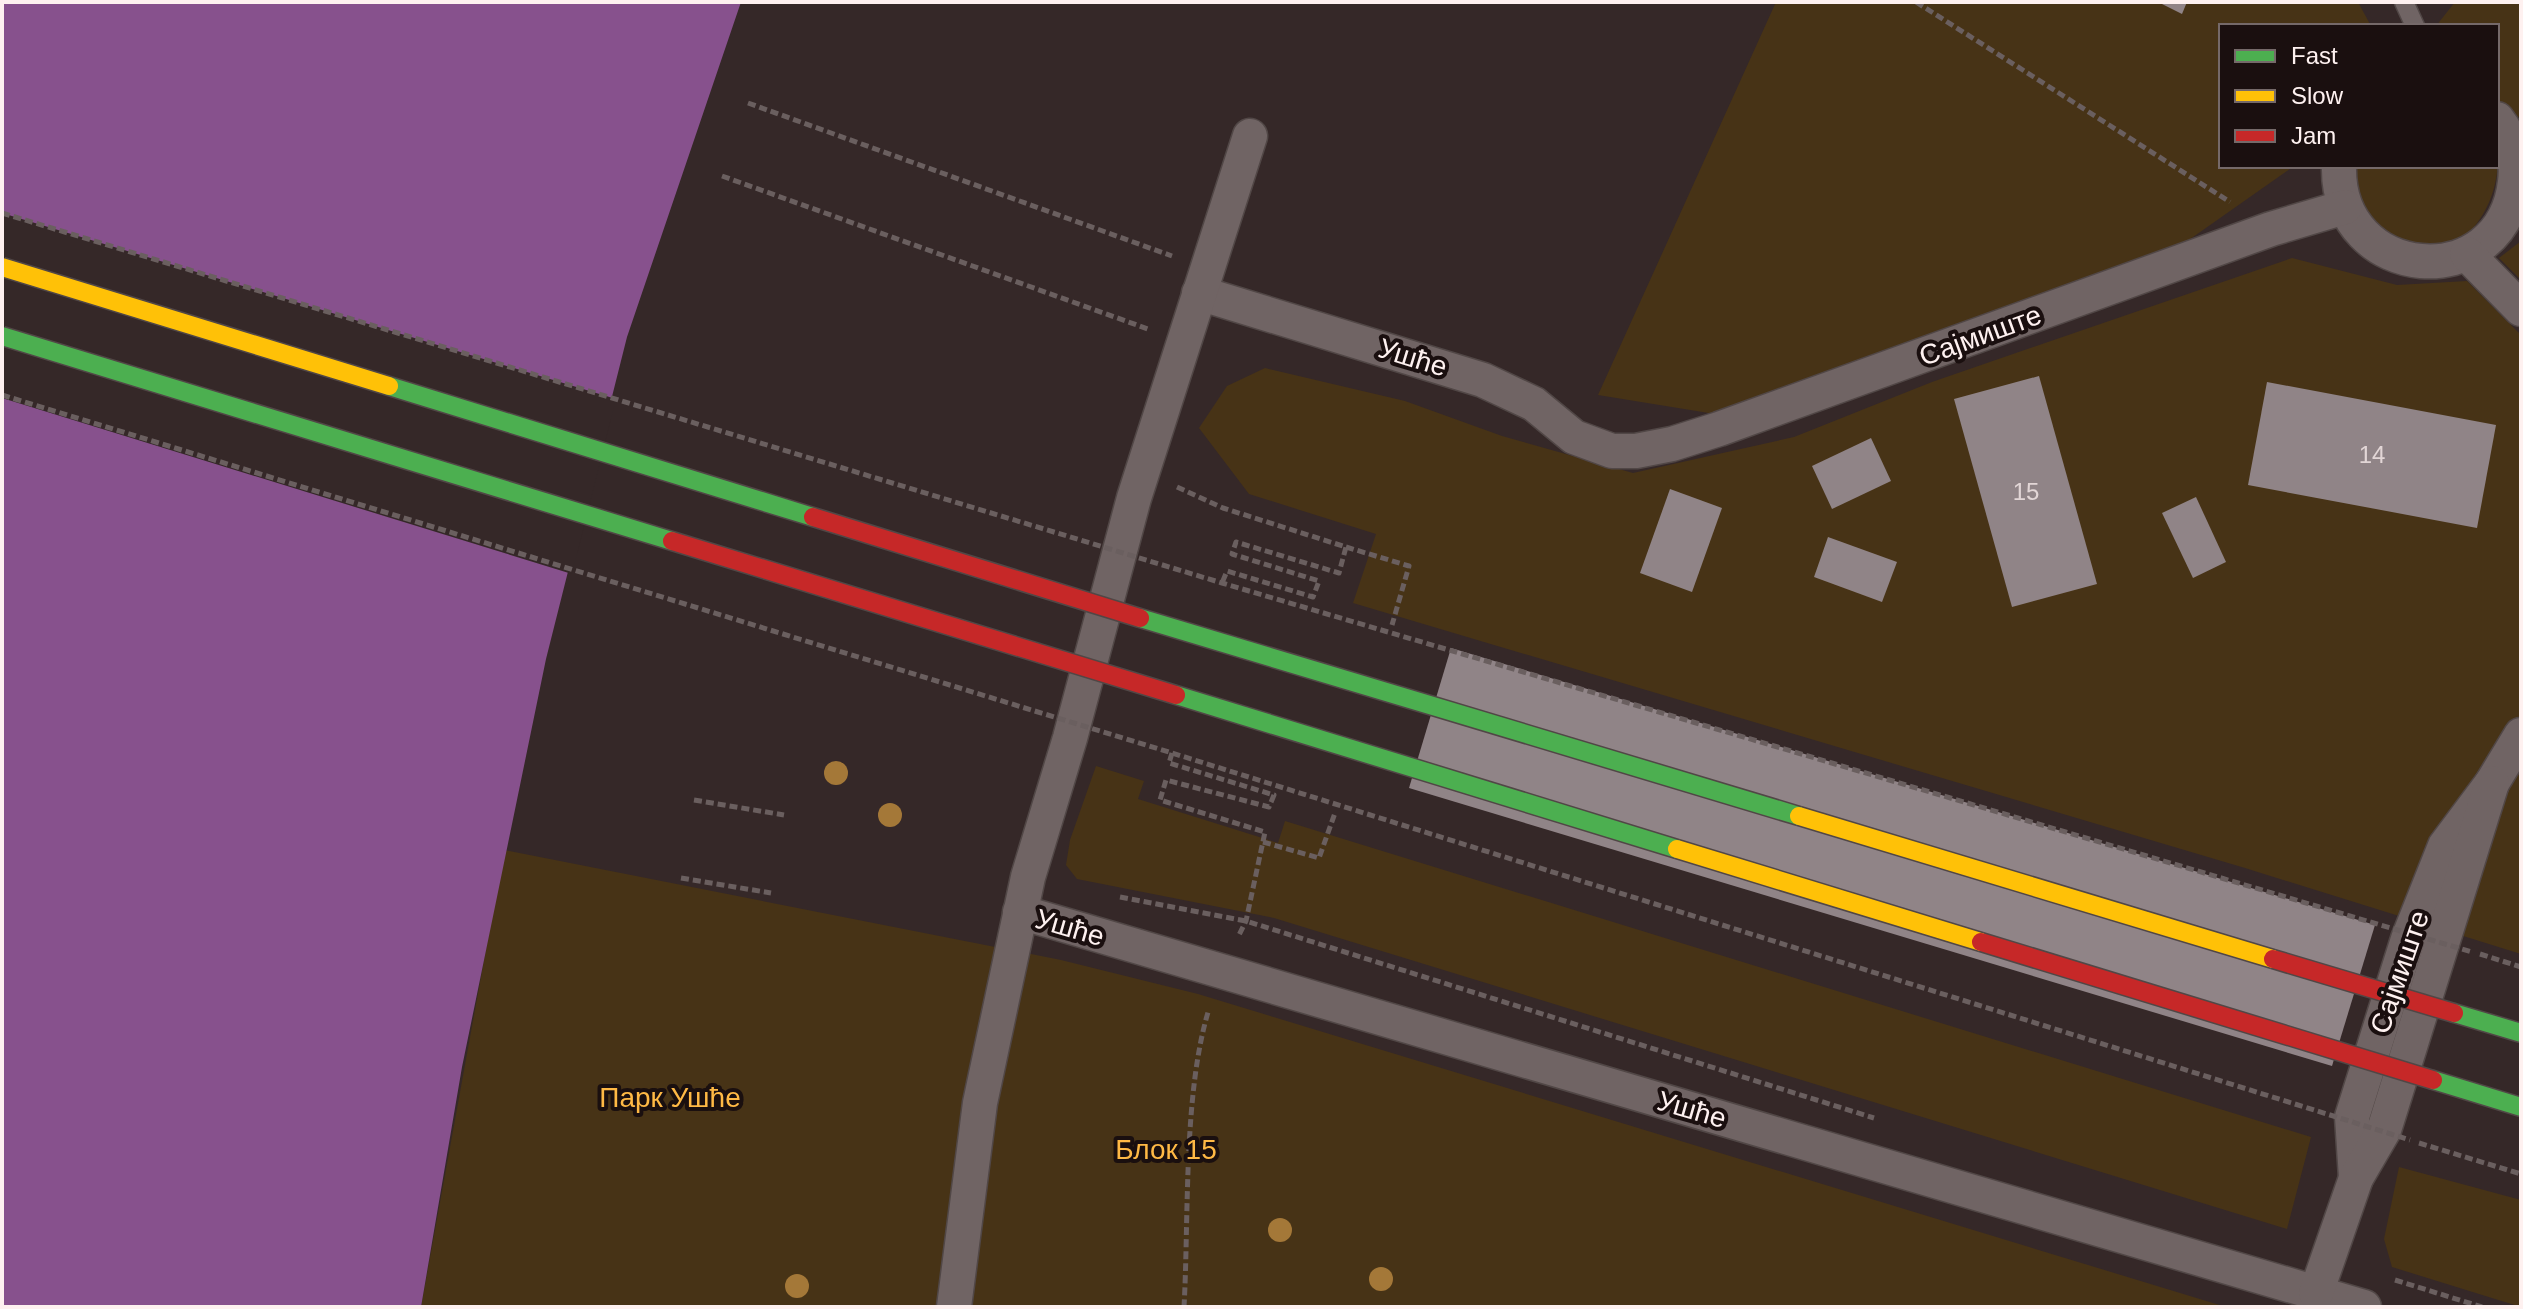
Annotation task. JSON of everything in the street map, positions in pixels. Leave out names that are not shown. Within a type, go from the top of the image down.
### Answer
[{"type":"main road","points":[[2,267],[1248,651],[2521,1033]]},
{"type":"main road","points":[[2,336],[2521,1107]]},
{"type":"street","name":"Ушће","points":[[954,1307],[980,1103],[1020,912],[1142,470],[1250,136]]},
{"type":"street","points":[[2339,168],[2339,184],[2345,207],[2357,228],[2375,245],[2396,257],[2419,262],[2444,262],[2467,254],[2487,240],[2503,220],[2513,197],[2516,172],[2510,136]]},
{"type":"street","name":"Сајмиште","points":[[1612,451],[1636,451],[1672,444],[1719,429],[2271,229],[2345,207]]},
{"type":"street","points":[[2467,254],[2521,309]]},
{"type":"street","name":"Ушће","points":[[1203,281],[1483,380],[1534,404],[1574,437],[1612,451]]},
{"type":"street","name":"Сајмиште","points":[[2316,1293],[2356,1178],[2352,1117],[2408,939],[2445,846],[2492,783],[2521,735]]},
{"type":"street","name":"Ушће","points":[[1020,912],[2364,1307]]},
{"type":"lane","points":[[2404,2],[2414,24]]},
{"type":"path","points":[[1916,2],[2271,229]]},
{"type":"path","points":[[748,103],[1203,281]]},
{"type":"path","points":[[722,176],[1183,341]]},
{"type":"path","points":[[2,213],[1222,583],[2521,967]]},
{"type":"path","points":[[2,395],[1172,753],[2521,1174]]},
{"type":"path","points":[[1142,470],[1223,508],[1409,566],[1392,625]]},
{"type":"path","points":[[1222,583],[1227,571],[1313,597],[1319,581],[1232,554],[1236,542],[1339,573],[1346,547]]},
{"type":"path","points":[[1172,753],[1169,763],[1274,795],[1269,807],[1166,780],[1160,800],[1265,832],[1246,921],[1221,971],[1202,1032],[1194,1099],[1184,1307]]},
{"type":"path","points":[[694,800],[784,815]]},
{"type":"path","points":[[1263,842],[1319,858],[1335,813]]},
{"type":"path","points":[[681,878],[771,893]]},
{"type":"path","points":[[1109,894],[1246,921],[1885,1121]]},
{"type":"path","points":[[2328,1260],[2482,1307]]},
{"type":"green space","points":[[1776,2],[2358,2],[2370,24],[2219,24],[2219,168],[2291,168],[2176,249],[1715,414],[1598,395]]},
{"type":"green space","points":[[2455,2],[2521,2],[2521,119],[2499,101],[2499,24],[2438,24]]},
{"type":"green space","points":[[2357,168],[2497,168],[2494,189],[2477,224],[2464,237],[2448,246],[2430,249],[2410,246],[2394,238],[2355,198]]},
{"type":"green space","points":[[2521,241],[2521,280],[2499,258]]},
{"type":"green space","points":[[2292,258],[2397,285],[2467,281],[2521,335],[2521,954],[2245,868],[1353,603],[1376,534],[1249,494],[1199,428],[1227,386],[1265,368],[1405,401],[1502,436],[1633,473],[1794,437],[1932,382]]},
{"type":"green space","points":[[1096,766],[1144,781],[1138,799],[1278,843],[1285,821],[2311,1137],[2287,1229],[1274,918],[1077,879],[1066,865],[1070,840]]},
{"type":"green space","name":"Парк Ушће","points":[[504,850],[1061,960],[1198,994],[2226,1307],[421,1307]]},
{"type":"green space","points":[[2399,1167],[2521,1200],[2521,1307],[2392,1267],[2384,1239]]},
{"type":"shaded area","points":[[2,2],[741,2],[627,337],[546,659],[462,1067],[421,1307],[2,1307]]},
{"type":"pier","points":[[2,213],[616,399],[572,574],[2,398]]},
{"type":"building","points":[[2158,2],[2187,2],[2182,14]]},
{"type":"building","points":[[2039,376],[2097,584],[2012,607],[1954,399]]},
{"type":"building","points":[[2267,382],[2496,425],[2477,528],[2248,485]]},
{"type":"building","points":[[1871,438],[1891,481],[1832,509],[1812,466]]},
{"type":"building","points":[[1670,489],[1722,508],[1692,592],[1640,573]]},
{"type":"building","points":[[2196,497],[2226,562],[2193,578],[2162,513]]},
{"type":"building","points":[[1828,537],[1897,562],[1882,602],[1814,577]]},
{"type":"building","points":[[1451,648],[2375,925],[2332,1066],[1409,788]]},
{"type":"traffic: fast","points":[[2,336],[672,541]]},
{"type":"traffic: fast","points":[[389,386],[813,517]]},
{"type":"traffic: fast","points":[[1140,618],[1799,816]]},
{"type":"traffic: fast","points":[[1176,695],[1677,849]]},
{"type":"traffic: fast","points":[[2454,1013],[2521,1033]]},
{"type":"traffic: fast","points":[[2433,1080],[2521,1107]]},
{"type":"traffic: slow","points":[[2,267],[389,386]]},
{"type":"traffic: slow","points":[[1799,816],[2273,959]]},
{"type":"traffic: slow","points":[[1677,849],[1981,942]]},
{"type":"traffic: jam","points":[[813,517],[1140,618]]},
{"type":"traffic: jam","points":[[672,541],[1176,695]]},
{"type":"traffic: jam","points":[[1981,942],[2433,1080]]},
{"type":"traffic: jam","points":[[2273,959],[2454,1013]]},
{"type":"park label","name":"Блок 15","points":[[1166,1149]]}]
